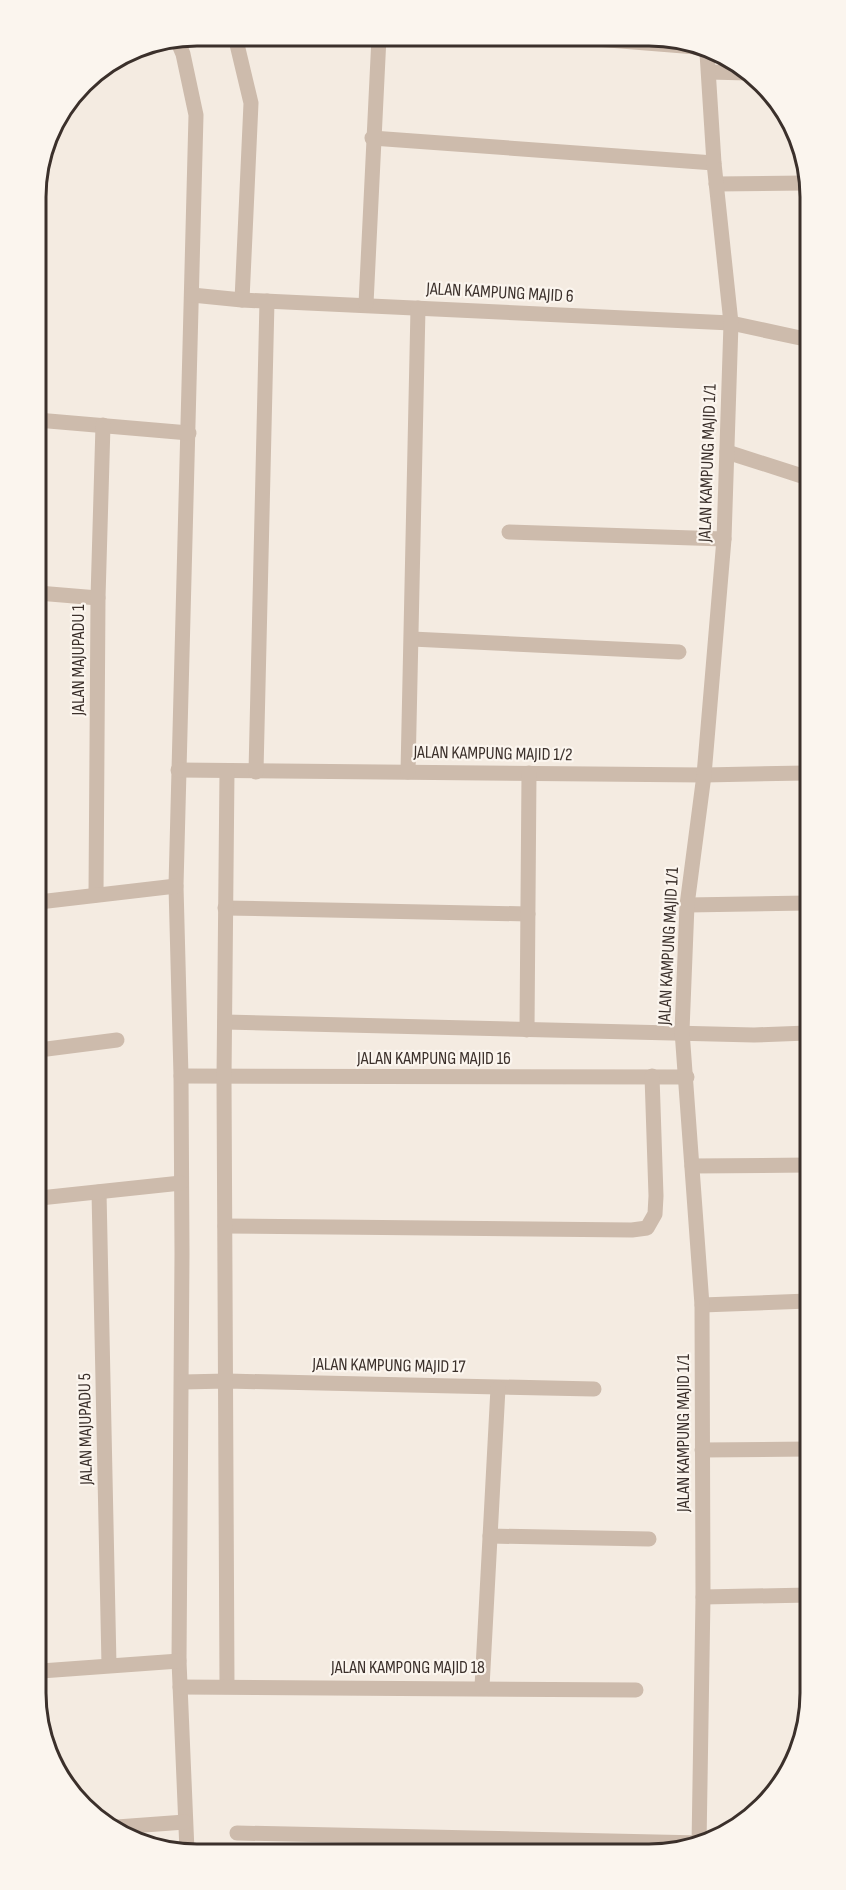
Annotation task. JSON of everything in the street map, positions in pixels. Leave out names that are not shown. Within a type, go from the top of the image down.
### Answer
[{"type":"street","points":[[237,46],[251,103],[242,300]]},
{"type":"street","points":[[366,304],[372,138],[378,46]]},
{"type":"street","points":[[180,48],[196,115],[176,886],[181,1077],[183,1383],[179,1661],[186,1843]]},
{"type":"street","name":"JALAN KAMPUNG MAJID 1/1","points":[[700,1834],[703,1597],[702,1305],[682,1031],[687,905],[704,775],[724,539],[731,323],[714,163],[708,58]]},
{"type":"street","points":[[709,72],[734,73]]},
{"type":"street","points":[[372,138],[714,163]]},
{"type":"street","points":[[717,183],[799,183]]},
{"type":"street","name":"JALAN KAMPUNG MAJID 6","points":[[192,295],[242,300],[366,304],[731,323],[800,338]]},
{"type":"street","points":[[256,772],[267,301]]},
{"type":"street","points":[[408,772],[418,308]]},
{"type":"street","points":[[47,421],[189,433]]},
{"type":"street","name":"JALAN MAJUPADU 1","points":[[96,895],[98,598],[103,425]]},
{"type":"street","points":[[727,452],[800,475]]},
{"type":"street","points":[[509,532],[724,539]]},
{"type":"street","points":[[47,594],[98,598]]},
{"type":"street","points":[[412,639],[679,652]]},
{"type":"street","name":"JALAN KAMPUNG MAJID 1/2","points":[[178,770],[704,775],[800,773]]},
{"type":"street","points":[[227,771],[224,1078],[227,1686]]},
{"type":"street","points":[[527,1030],[529,773]]},
{"type":"street","points":[[47,901],[176,886]]},
{"type":"street","points":[[687,905],[800,903]]},
{"type":"street","points":[[225,908],[528,914]]},
{"type":"street","points":[[225,1022],[527,1030],[682,1031],[754,1035],[799,1033]]},
{"type":"street","points":[[46,1049],[117,1040]]},
{"type":"street","points":[[225,1226],[632,1230],[647,1228],[655,1214],[656,1196],[652,1076]]},
{"type":"street","name":"JALAN KAMPUNG MAJID 16","points":[[181,1077],[687,1077]]},
{"type":"street","points":[[692,1166],[799,1165]]},
{"type":"street","points":[[46,1197],[181,1183]]},
{"type":"street","name":"JALAN MAJUPADU 5","points":[[99,1192],[110,1665]]},
{"type":"street","points":[[702,1305],[799,1301]]},
{"type":"street","name":"JALAN KAMPUNG MAJID 17","points":[[183,1383],[227,1381],[594,1389]]},
{"type":"street","points":[[482,1687],[498,1388]]},
{"type":"street","points":[[702,1450],[799,1449]]},
{"type":"street","points":[[490,1536],[649,1539]]},
{"type":"street","points":[[703,1597],[799,1595]]},
{"type":"street","points":[[46,1671],[179,1661]]},
{"type":"street","name":"JALAN KAMPONG MAJID 18","points":[[180,1687],[482,1687],[636,1690]]},
{"type":"street","points":[[127,1826],[185,1822]]},
{"type":"street","points":[[237,1833],[659,1843]]}]
